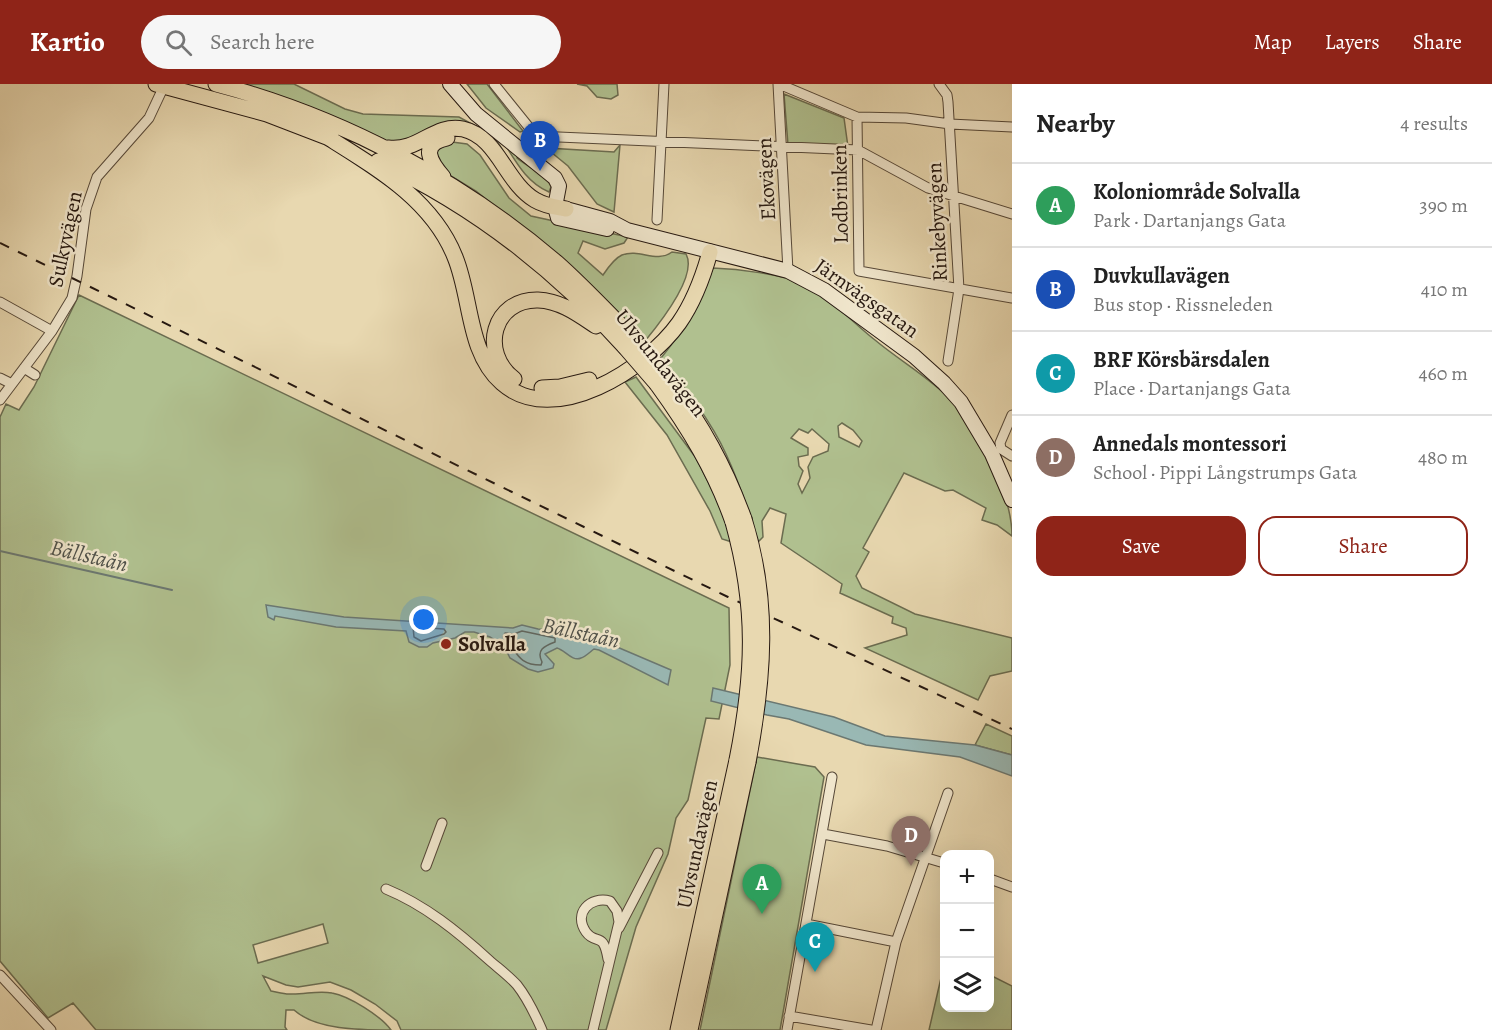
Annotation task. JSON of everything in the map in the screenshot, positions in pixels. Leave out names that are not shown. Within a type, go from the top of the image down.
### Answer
[{"type":"main road","name":"Ulvsundavägen","points":[[216,84],[309,114],[384,148],[453,188],[498,218],[557,263],[663,382],[738,521],[758,577],[763,638],[760,690],[678,1030]]},
{"type":"main road","name":"Ulvsundavägen","points":[[162,85],[249,108],[324,135],[393,168],[482,220],[517,246],[630,344]]},
{"type":"main road","points":[[384,148],[405,149],[441,130],[450,128],[474,133],[488,143],[506,172],[525,193],[560,212]]},
{"type":"main road","points":[[324,135],[393,181],[421,205],[433,219],[449,244],[460,270],[482,358],[491,372],[515,393],[550,398],[586,391],[620,376],[646,358],[668,337],[689,307],[705,251]]},
{"type":"main road","points":[[453,188],[432,165],[429,153],[431,146],[441,139],[456,136],[480,146],[516,197],[533,209],[560,212]]},
{"type":"main road","points":[[630,344],[566,307],[535,300],[517,304],[510,309],[499,324],[494,343],[496,358],[500,366],[512,379],[529,386],[560,387],[584,382],[601,375],[636,354],[663,330],[705,251]]},
{"type":"main road","name":"Ulvsundavägen","points":[[690,1030],[742,761]]},
{"type":"street","points":[[450,84],[476,114],[558,172],[564,180],[568,195],[560,212]]},
{"type":"street","points":[[494,84],[536,136],[858,150],[928,188],[1012,214]]},
{"type":"street","points":[[657,220],[664,84]]},
{"type":"street","points":[[779,84],[857,117],[906,118],[950,124],[1012,127]]},
{"type":"street","name":"Ekovägen","points":[[779,84],[788,271]]},
{"type":"street","name":"Rinkebyvägen","points":[[939,84],[947,95],[950,124],[959,289],[948,361]]},
{"type":"street","name":"Sulkyvägen","points":[[0,400],[52,330],[72,298],[86,209],[97,177],[149,118],[162,85]]},
{"type":"street","name":"Lodbrinken","points":[[857,117],[859,272],[959,289]]},
{"type":"street","name":"Järnvägsgatan","points":[[560,212],[610,221],[627,230],[788,271],[824,290],[914,356],[961,402],[992,454],[1012,500]]},
{"type":"street","points":[[959,289],[1012,298]]},
{"type":"street","points":[[0,303],[52,330]]},
{"type":"street","points":[[24,368],[35,375]]},
{"type":"street","points":[[0,378],[12,384]]},
{"type":"street","points":[[1012,415],[1000,443],[1001,449],[1012,456]]},
{"type":"street","points":[[787,1030],[832,777]]},
{"type":"street","points":[[789,1016],[873,1030],[896,942],[948,793]]},
{"type":"street","points":[[426,866],[442,823]]},
{"type":"street","points":[[823,834],[886,846],[940,862]]},
{"type":"street","points":[[593,1030],[608,959],[617,933],[658,853]]},
{"type":"street","points":[[994,880],[1012,887]]},
{"type":"street","points":[[386,889],[406,897],[429,911],[516,984],[533,1008],[542,1030]]},
{"type":"street","points":[[608,959],[606,946],[602,940],[591,936],[584,926],[583,915],[586,906],[597,899],[610,901],[617,911],[619,922],[617,933]]},
{"type":"street","points":[[806,924],[896,942]]},
{"type":"street","points":[[0,975],[4,986],[51,1030]]},
{"type":"green space","points":[[237,84],[294,84],[345,109],[363,114],[459,117],[487,132],[497,141],[522,180],[534,191],[546,197],[537,197],[473,130],[393,144]]},
{"type":"green space","points":[[467,84],[487,84],[523,131],[520,132],[486,108]]},
{"type":"green space","points":[[577,84],[617,84],[618,95],[611,99],[597,97],[587,86]]},
{"type":"green space","points":[[784,94],[844,118],[848,147],[788,145]]},
{"type":"green space","points":[[452,142],[467,144],[480,155],[509,198],[531,216],[628,237],[624,243],[605,249],[583,241],[578,253],[603,275],[614,261],[629,253],[660,257],[672,252],[686,254],[687,274],[682,287],[645,341],[527,233],[476,191],[446,173],[435,151]]},
{"type":"green space","points":[[504,143],[518,156],[517,158],[549,182],[551,187],[549,192],[528,178]]},
{"type":"green space","points":[[620,145],[614,212],[597,204],[568,166],[546,148],[614,152]]},
{"type":"green space","points":[[713,268],[783,277],[813,289],[951,400],[962,412],[983,445],[1000,483],[1011,520],[1012,536],[997,525],[982,520],[986,508],[953,490],[945,491],[904,473],[863,548],[869,552],[856,576],[862,588],[915,614],[1012,638],[1012,671],[990,676],[978,700],[865,648],[907,635],[906,628],[892,623],[893,617],[840,593],[842,584],[781,543],[786,514],[770,508],[762,521],[763,537],[758,542],[739,486],[720,442],[696,404],[661,358],[697,304]],"holes":[[[842,423],[853,430],[862,441],[859,447],[839,437],[838,426]],[[799,429],[808,433],[812,429],[829,444],[828,451],[813,457],[808,467],[810,478],[802,493],[798,484],[803,471],[799,466],[798,457],[808,455],[808,448],[791,438]]]},
{"type":"green space","name":"Solvalla","points":[[79,295],[729,608],[730,665],[719,719],[706,718],[688,800],[676,818],[668,854],[636,927],[606,1030],[401,1030],[397,1021],[375,1004],[351,990],[330,982],[298,987],[263,976],[271,991],[289,994],[326,992],[347,998],[372,1013],[391,1030],[352,1029],[326,1025],[303,1017],[294,1010],[286,1010],[285,1027],[287,1030],[96,1030],[73,1003],[48,1018],[0,961],[0,417],[6,404],[19,410],[34,387]],"holes":[[[323,924],[328,943],[258,963],[253,945]]]},
{"type":"green space","points":[[636,377],[696,458],[719,503],[732,542],[722,539],[710,511],[667,435],[625,382]]},
{"type":"green space","points":[[986,724],[1012,736],[1012,755],[975,745]]},
{"type":"green space","points":[[757,757],[815,767],[824,777],[780,1030],[700,1030]]},
{"type":"green space","points":[[994,977],[1012,986],[1012,1030],[929,1030],[940,982],[940,1012],[994,1012]]},
{"type":"water","points":[[266,605],[344,617],[513,628],[522,625],[573,632],[603,641],[671,670],[668,685],[599,650],[594,649],[578,659],[557,648],[545,654],[554,664],[553,668],[538,672],[510,658],[504,646],[490,637],[474,632],[465,632],[455,638],[433,643],[427,647],[419,647],[409,642],[406,631],[336,627],[275,616],[274,620],[268,617]]},
{"type":"water","points":[[713,688],[834,717],[885,736],[975,745],[1012,755],[1012,776],[960,757],[866,745],[789,719],[711,701]]},
{"type":"waterway","name":"Bällstaån","points":[[0,551],[172,590]]},
{"type":"railway","points":[[0,243],[728,597],[1012,729]]},
{"type":"place","name":"Duvkullavägen","points":[[540,171]]},
{"type":"place","name":"Solvalla","points":[[446,644]]},
{"type":"place","name":"Annedals montessori","points":[[911,866]]},
{"type":"place","name":"Koloniområde Solvalla","points":[[762,914]]},
{"type":"place","name":"BRF Körsbärsdalen","points":[[815,972]]}]
